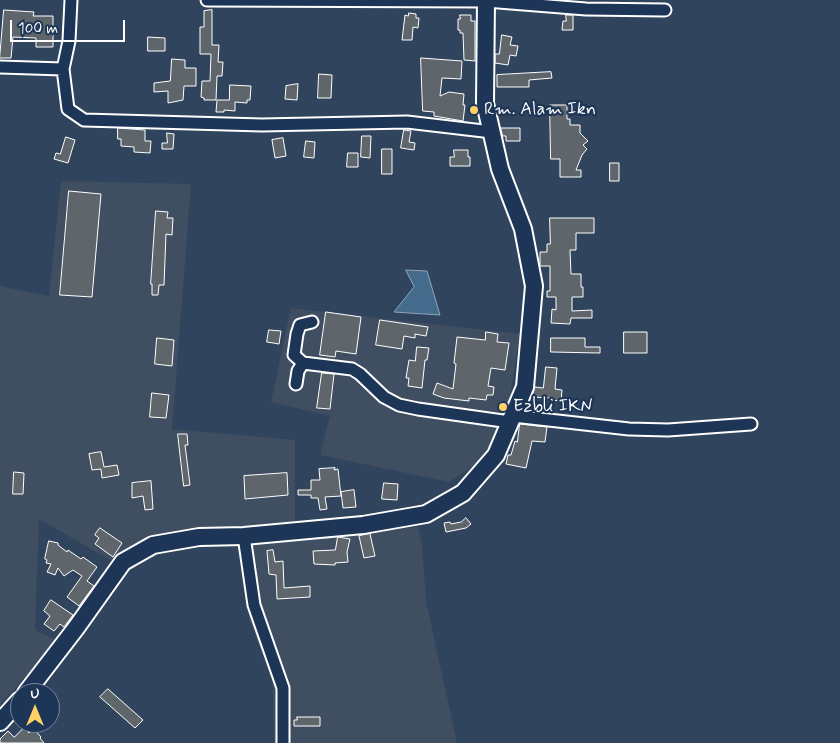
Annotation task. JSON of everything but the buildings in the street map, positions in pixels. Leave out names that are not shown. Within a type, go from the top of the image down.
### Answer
[{"type":"highway","points":[[34,683],[123,562],[153,545],[199,537],[244,536],[363,525],[426,514],[463,493],[496,456],[525,387],[534,286],[523,230],[500,169],[485,103],[486,1]]},
{"type":"highway","points":[[0,722],[10,711]]},
{"type":"street","points":[[70,0],[69,42],[63,69],[68,109],[84,120],[262,125],[407,122],[492,132]]},
{"type":"street","points":[[207,0],[486,1],[586,9],[665,10]]},
{"type":"street","points":[[0,67],[63,69]]},
{"type":"street","points":[[312,322],[300,325],[293,351],[298,360],[303,363],[352,369],[384,396],[399,405],[418,409],[512,419],[638,429],[668,430],[751,424]]},
{"type":"street","points":[[296,384],[298,371],[303,363]]},
{"type":"street","points":[[244,536],[254,605],[283,688],[283,743]]},
{"type":"shaded area","points":[[61,181],[191,184],[172,429],[295,440],[295,525],[192,529],[148,536],[112,561],[39,519],[35,630],[58,641],[20,683],[10,683],[10,694],[0,705],[0,286],[49,296]]},
{"type":"shaded area","points":[[291,308],[520,334],[507,416],[479,463],[449,482],[320,455],[330,416],[271,402]]},
{"type":"shaded area","points":[[418,527],[422,545],[426,601],[457,743],[274,743],[273,683],[250,621],[237,544]]},
{"type":"water","points":[[406,270],[427,271],[440,315],[394,312],[414,287]]},
{"type":"place","name":"Rm. Alam Ikn","points":[[474,110]]},
{"type":"place","name":"Ezbli IKN","points":[[503,407]]}]
